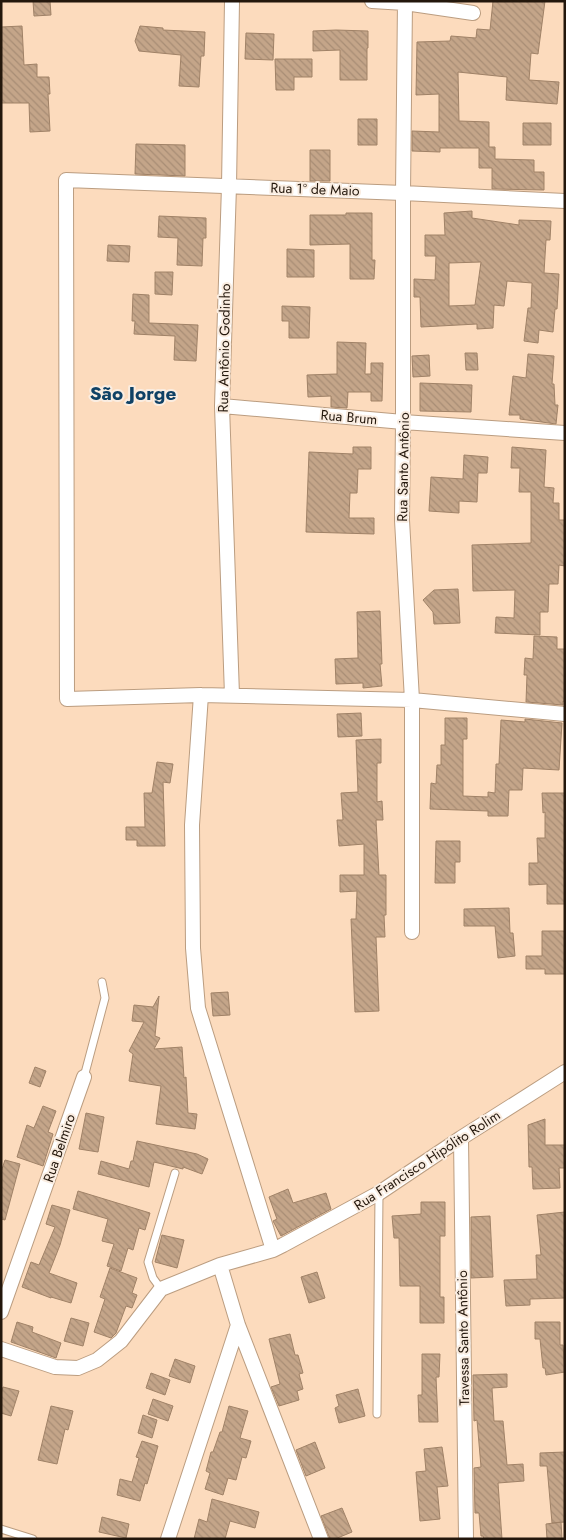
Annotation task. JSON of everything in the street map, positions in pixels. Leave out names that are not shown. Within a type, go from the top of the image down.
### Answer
[{"type":"street","name":"Rua Antônio Godinho","points":[[232,1],[229,186],[222,406],[232,695]]},
{"type":"street","points":[[372,1],[405,2],[473,13]]},
{"type":"street","name":"Rua Santo Antônio","points":[[405,2],[402,520],[412,700],[412,932]]},
{"type":"street","name":"Rua 1º de Maio","points":[[201,695],[67,699],[66,180],[565,201]]},
{"type":"street","name":"Rua Brum","points":[[222,406],[403,422],[565,433]]},
{"type":"street","points":[[273,1250],[198,1008],[193,948],[192,825],[201,695],[412,700],[565,714]]},
{"type":"street","name":"Rua Francisco Hipólito Rolim","points":[[161,1289],[220,1265],[273,1250],[379,1193],[565,1072]]},
{"type":"street","name":"Rua Belmiro","points":[[1,1312],[84,1077]]},
{"type":"street","points":[[551,1081],[565,1086]]},
{"type":"street","name":"Travessa Santo Antônio","points":[[461,1138],[466,1539]]},
{"type":"street","points":[[220,1265],[238,1325],[321,1539]]},
{"type":"street","points":[[1,1349],[55,1367],[78,1368],[97,1360],[121,1341],[161,1289]]},
{"type":"street","points":[[168,1539],[238,1325]]},
{"type":"lane","name":"Rua Belmiro","points":[[84,1077],[105,998],[102,982]]},
{"type":"lane","points":[[161,1289],[153,1278],[148,1262],[175,1174]]},
{"type":"lane","points":[[376,1414],[379,1193]]},
{"type":"lane","points":[[1,1529],[33,1539]]},
{"type":"building","points":[[33,1],[50,1],[51,15],[34,16]]},
{"type":"building","points":[[493,1],[545,1],[538,54],[531,53],[529,80],[559,82],[557,104],[506,100],[507,77],[458,72],[459,121],[489,122],[489,147],[495,147],[495,159],[534,160],[534,172],[544,172],[544,190],[492,189],[492,168],[479,168],[479,148],[440,148],[440,152],[412,151],[412,131],[439,132],[439,94],[416,95],[417,42],[450,41],[451,36],[476,38],[477,29],[490,30]]},
{"type":"building","points":[[22,26],[24,65],[37,64],[37,77],[49,77],[50,131],[30,132],[29,103],[1,103],[1,27]]},
{"type":"building","points":[[140,26],[163,28],[163,30],[205,32],[204,56],[201,56],[199,87],[179,86],[181,55],[139,51],[135,41]]},
{"type":"building","points":[[313,31],[368,31],[367,80],[340,80],[340,50],[313,51]]},
{"type":"building","points":[[246,33],[274,34],[273,60],[245,59]]},
{"type":"building","points":[[275,59],[312,59],[312,77],[294,77],[294,90],[276,90]]},
{"type":"building","points":[[358,119],[377,119],[377,145],[358,145]]},
{"type":"building","points":[[523,123],[551,123],[551,145],[523,145]]},
{"type":"building","points":[[136,144],[185,145],[185,176],[135,174]]},
{"type":"building","points":[[310,150],[330,150],[330,181],[310,181]]},
{"type":"building","points":[[472,211],[472,218],[519,225],[519,220],[551,221],[550,240],[546,240],[544,273],[559,274],[557,309],[555,309],[553,332],[539,330],[538,343],[524,341],[528,308],[531,308],[532,283],[507,281],[504,306],[494,305],[493,328],[477,329],[477,324],[421,327],[420,297],[414,297],[414,279],[435,280],[436,256],[425,256],[425,235],[445,235],[444,213]],"holes":[[[481,262],[475,305],[449,306],[449,263]]]},
{"type":"building","points":[[346,213],[372,213],[372,260],[375,260],[374,279],[350,279],[350,244],[310,245],[310,215],[346,215]]},
{"type":"building","points":[[159,216],[206,218],[206,238],[203,238],[202,266],[177,265],[178,238],[158,237]]},
{"type":"building","points":[[108,245],[130,246],[129,262],[107,261]]},
{"type":"building","points":[[287,249],[314,250],[314,277],[287,277]]},
{"type":"building","points":[[155,272],[173,272],[172,295],[155,294]]},
{"type":"building","points":[[133,294],[149,295],[149,323],[198,325],[196,361],[174,360],[175,336],[134,334],[135,321],[132,321]]},
{"type":"building","points":[[282,306],[310,307],[309,338],[289,338],[289,321],[282,321]]},
{"type":"building","points":[[337,342],[366,343],[365,374],[371,374],[371,363],[383,363],[382,401],[371,401],[371,392],[348,392],[347,408],[331,407],[331,396],[308,397],[307,375],[337,374]]},
{"type":"building","points":[[465,353],[477,353],[478,370],[466,370]]},
{"type":"building","points":[[528,354],[554,356],[552,384],[554,384],[555,405],[558,405],[556,424],[520,419],[520,415],[509,415],[513,376],[526,378]]},
{"type":"building","points":[[429,355],[430,376],[413,377],[412,356]]},
{"type":"building","points":[[420,383],[472,385],[471,412],[420,411]]},
{"type":"building","points":[[353,447],[371,447],[371,469],[358,469],[357,493],[350,493],[349,518],[374,518],[374,534],[306,532],[309,452],[353,454]]},
{"type":"building","points":[[512,447],[546,450],[544,487],[554,488],[553,503],[559,503],[559,520],[565,520],[565,566],[559,565],[558,584],[549,584],[548,612],[540,612],[540,635],[495,633],[496,617],[514,618],[515,590],[473,591],[472,545],[531,543],[531,492],[519,492],[520,468],[511,468]]},
{"type":"building","points":[[464,455],[488,457],[487,473],[478,473],[477,502],[459,501],[459,513],[429,511],[431,477],[463,479]]},
{"type":"building","points":[[458,589],[460,623],[434,624],[433,612],[423,600],[434,590]]},
{"type":"building","points":[[380,611],[382,686],[363,688],[363,683],[336,684],[335,659],[358,658],[357,612]]},
{"type":"building","points":[[534,636],[557,637],[557,649],[565,649],[565,702],[563,701],[563,705],[526,702],[527,675],[524,675],[525,658],[533,659]]},
{"type":"building","points":[[361,713],[362,736],[338,737],[337,714]]},
{"type":"building","points":[[445,718],[467,718],[467,739],[463,739],[463,796],[488,797],[488,792],[495,793],[496,764],[499,764],[501,720],[525,722],[525,719],[562,723],[559,770],[523,768],[522,790],[509,790],[508,816],[488,816],[488,811],[430,809],[431,783],[436,784],[437,765],[441,765],[441,745],[445,745]]},
{"type":"building","points":[[381,739],[381,763],[377,763],[377,802],[382,801],[383,820],[376,820],[379,875],[386,875],[386,915],[384,915],[385,937],[376,937],[379,1011],[355,1012],[351,919],[356,919],[357,891],[340,892],[340,875],[364,875],[364,844],[339,846],[337,820],[343,820],[341,793],[358,792],[356,740]]},
{"type":"building","points":[[157,762],[173,764],[170,783],[163,782],[165,846],[137,846],[137,840],[126,840],[126,827],[145,827],[144,793],[152,793]]},
{"type":"building","points":[[542,793],[565,793],[565,904],[547,904],[547,884],[529,885],[529,863],[538,863],[537,838],[545,838],[545,812],[543,813]]},
{"type":"building","points":[[436,841],[460,841],[460,862],[455,862],[455,883],[435,883]]},
{"type":"building","points":[[509,908],[510,933],[513,933],[515,956],[498,958],[495,926],[464,926],[464,909]]},
{"type":"building","points":[[542,931],[565,931],[565,974],[545,974],[545,969],[526,969],[526,956],[542,956]]},
{"type":"building","points":[[228,992],[230,1015],[213,1016],[211,993]]},
{"type":"building","points":[[159,996],[155,1036],[160,1038],[154,1049],[182,1047],[188,1113],[197,1114],[195,1129],[156,1124],[161,1086],[129,1081],[133,1054],[129,1051],[144,1022],[132,1021],[134,1005],[153,1007]]},
{"type":"building","points":[[35,1067],[46,1071],[40,1087],[29,1083]]},
{"type":"building","points":[[43,1106],[56,1111],[48,1132],[53,1134],[43,1166],[17,1157],[27,1125],[34,1128]]},
{"type":"building","points":[[86,1113],[104,1117],[98,1152],[79,1149]]},
{"type":"building","points":[[545,1119],[545,1145],[565,1145],[565,1168],[559,1168],[560,1188],[533,1189],[532,1167],[529,1167],[528,1125]]},
{"type":"building","points":[[137,1141],[197,1154],[208,1159],[202,1174],[183,1167],[183,1169],[154,1162],[149,1187],[98,1174],[101,1161],[129,1169],[131,1161],[133,1161]]},
{"type":"building","points":[[5,1160],[20,1164],[5,1220],[1,1219],[1,1172]]},
{"type":"building","points":[[288,1189],[293,1203],[326,1193],[331,1209],[281,1236],[273,1221],[277,1219],[269,1197]]},
{"type":"building","points":[[78,1191],[150,1213],[145,1230],[139,1228],[133,1250],[128,1248],[121,1271],[107,1266],[114,1244],[102,1241],[108,1219],[73,1209]]},
{"type":"building","points":[[421,1202],[445,1202],[445,1236],[440,1236],[440,1297],[444,1297],[444,1323],[420,1323],[420,1286],[400,1286],[399,1238],[394,1238],[392,1216],[421,1214]]},
{"type":"building","points":[[52,1205],[70,1210],[60,1245],[49,1273],[77,1283],[71,1303],[22,1287],[31,1262],[39,1265],[55,1227],[46,1224]]},
{"type":"building","points":[[565,1212],[565,1298],[530,1299],[530,1305],[506,1306],[504,1280],[537,1279],[536,1255],[541,1255],[537,1215]]},
{"type":"building","points":[[490,1216],[493,1277],[471,1278],[471,1217]]},
{"type":"building","points":[[162,1235],[184,1240],[177,1268],[155,1262]]},
{"type":"building","points":[[110,1268],[137,1278],[132,1293],[137,1295],[132,1308],[126,1306],[116,1333],[111,1338],[94,1332],[105,1299],[100,1297]]},
{"type":"building","points":[[317,1272],[325,1298],[309,1303],[301,1277]]},
{"type":"building","points":[[71,1318],[89,1323],[83,1346],[64,1341]]},
{"type":"building","points":[[17,1322],[33,1327],[32,1332],[61,1343],[56,1358],[11,1342]]},
{"type":"building","points":[[535,1322],[560,1322],[560,1345],[563,1345],[565,1372],[546,1375],[545,1368],[543,1368],[540,1339],[535,1339]]},
{"type":"building","points":[[290,1334],[295,1355],[298,1355],[303,1373],[299,1374],[303,1389],[297,1391],[299,1400],[279,1406],[271,1387],[280,1384],[269,1339]]},
{"type":"building","points":[[422,1354],[440,1354],[439,1377],[436,1377],[438,1422],[419,1422],[418,1395],[422,1395]]},
{"type":"building","points":[[175,1359],[195,1366],[190,1383],[169,1376]]},
{"type":"building","points":[[151,1373],[170,1380],[165,1395],[146,1388]]},
{"type":"building","points":[[507,1374],[507,1387],[492,1388],[494,1421],[503,1421],[507,1465],[523,1464],[524,1481],[498,1483],[502,1539],[484,1539],[481,1536],[479,1513],[475,1513],[474,1468],[481,1467],[477,1420],[474,1421],[473,1375]]},
{"type":"building","points":[[3,1387],[19,1391],[11,1416],[1,1413]]},
{"type":"building","points":[[358,1389],[365,1416],[339,1423],[335,1408],[339,1406],[336,1395]]},
{"type":"building","points":[[153,1399],[173,1406],[168,1421],[148,1414]]},
{"type":"building","points":[[51,1406],[73,1411],[68,1430],[65,1429],[57,1464],[38,1460]]},
{"type":"building","points":[[229,1406],[248,1411],[240,1438],[251,1441],[246,1458],[242,1457],[236,1480],[228,1478],[223,1495],[205,1489],[210,1473],[206,1471],[211,1452],[213,1452],[220,1432],[222,1432]]},
{"type":"building","points":[[143,1415],[157,1420],[152,1438],[138,1433]]},
{"type":"building","points":[[142,1441],[158,1446],[140,1501],[117,1495],[120,1479],[132,1482],[139,1458],[136,1457]]},
{"type":"building","points":[[315,1442],[325,1468],[306,1476],[296,1450]]},
{"type":"building","points":[[442,1447],[448,1486],[437,1487],[440,1519],[420,1521],[416,1472],[426,1471],[424,1449]]},
{"type":"building","points":[[565,1452],[565,1522],[552,1523],[547,1466],[540,1466],[540,1453]]},
{"type":"building","points":[[212,1499],[259,1512],[255,1528],[230,1521],[225,1539],[194,1539],[199,1519],[207,1522]]},
{"type":"building","points":[[342,1508],[352,1532],[335,1539],[330,1539],[321,1516]]},
{"type":"building","points":[[102,1517],[129,1524],[126,1538],[99,1532]]},
{"type":"building","points":[[561,1522],[562,1539],[547,1539],[546,1524]]},
{"type":"district","name":"São Jorge","points":[[133,393]]}]
